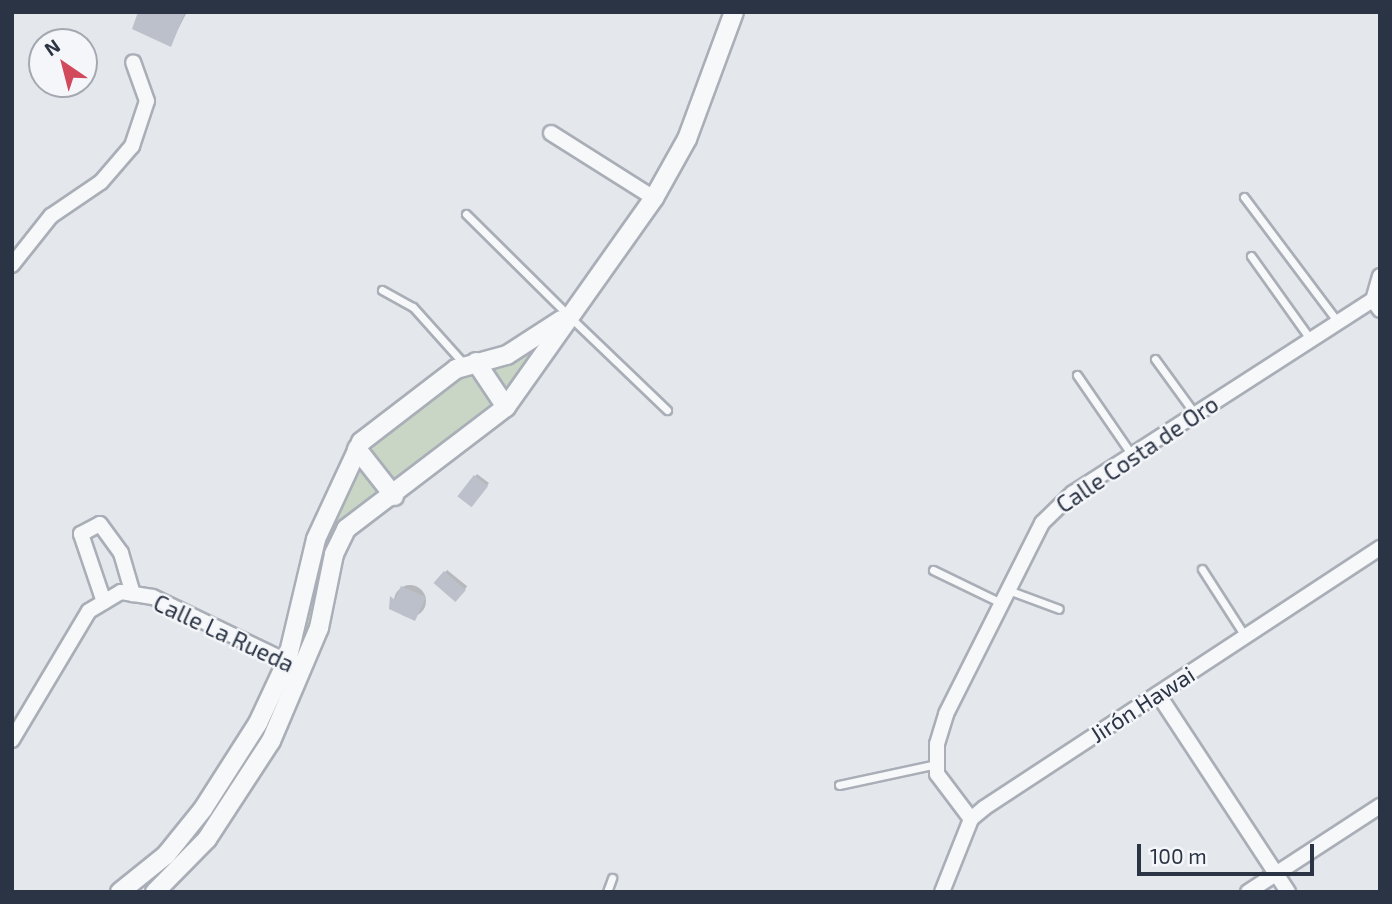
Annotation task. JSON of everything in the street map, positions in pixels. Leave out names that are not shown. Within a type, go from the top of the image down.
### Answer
[{"type":"street","points":[[150,867],[163,890],[244,787],[304,671],[346,529],[394,496],[506,407],[654,198],[688,139],[731,13]]},
{"type":"street","points":[[12,265],[51,216],[101,182],[132,146],[147,101],[133,62]]},
{"type":"street","points":[[551,133],[654,198]]},
{"type":"street","points":[[1376,305],[1380,276]]},
{"type":"street","name":"Calle Costa de Oro","points":[[937,764],[946,714],[1004,596],[1056,507],[1338,322],[1376,305]]},
{"type":"street","points":[[120,892],[150,867],[230,770],[287,661],[316,539],[358,449],[471,364],[507,355],[571,314]]},
{"type":"street","points":[[471,364],[506,407]]},
{"type":"street","points":[[358,449],[394,496]]},
{"type":"street","points":[[104,603],[81,534],[100,524],[121,552],[133,594]]},
{"type":"street","name":"Jirón Hawai","points":[[971,819],[1380,548]]},
{"type":"street","name":"Calle La Rueda","points":[[12,740],[89,611],[133,594],[153,597],[304,671]]},
{"type":"street","points":[[1158,694],[1288,892]]},
{"type":"street","points":[[937,764],[952,801],[971,819],[942,892]]},
{"type":"street","points":[[1248,892],[1380,806]]},
{"type":"lane","points":[[1244,197],[1338,322]]},
{"type":"lane","points":[[466,214],[667,410]]},
{"type":"lane","points":[[1251,256],[1311,340]]},
{"type":"lane","points":[[382,290],[413,307],[471,364]]},
{"type":"lane","points":[[1155,359],[1195,414]]},
{"type":"lane","points":[[1077,375],[1132,455]]},
{"type":"lane","points":[[1202,569],[1245,637]]},
{"type":"lane","points":[[933,570],[1004,596],[1059,609]]},
{"type":"lane","points":[[839,785],[937,764]]},
{"type":"lane","points":[[607,892],[612,878]]},
{"type":"green space","points":[[532,352],[508,393],[503,393],[488,366]]},
{"type":"green space","points":[[463,373],[472,374],[495,407],[395,482],[371,453],[374,442]]},
{"type":"green space","points":[[359,467],[383,496],[349,520],[301,662],[295,660],[323,538]]},
{"type":"building","points":[[138,12],[185,12],[171,47],[132,29]]},
{"type":"building","points":[[474,475],[488,486],[472,507],[457,496]]},
{"type":"building","points":[[444,571],[466,590],[455,602],[434,583]]},
{"type":"building","points":[[401,586],[426,597],[415,621],[389,609],[390,596],[395,600]]}]
